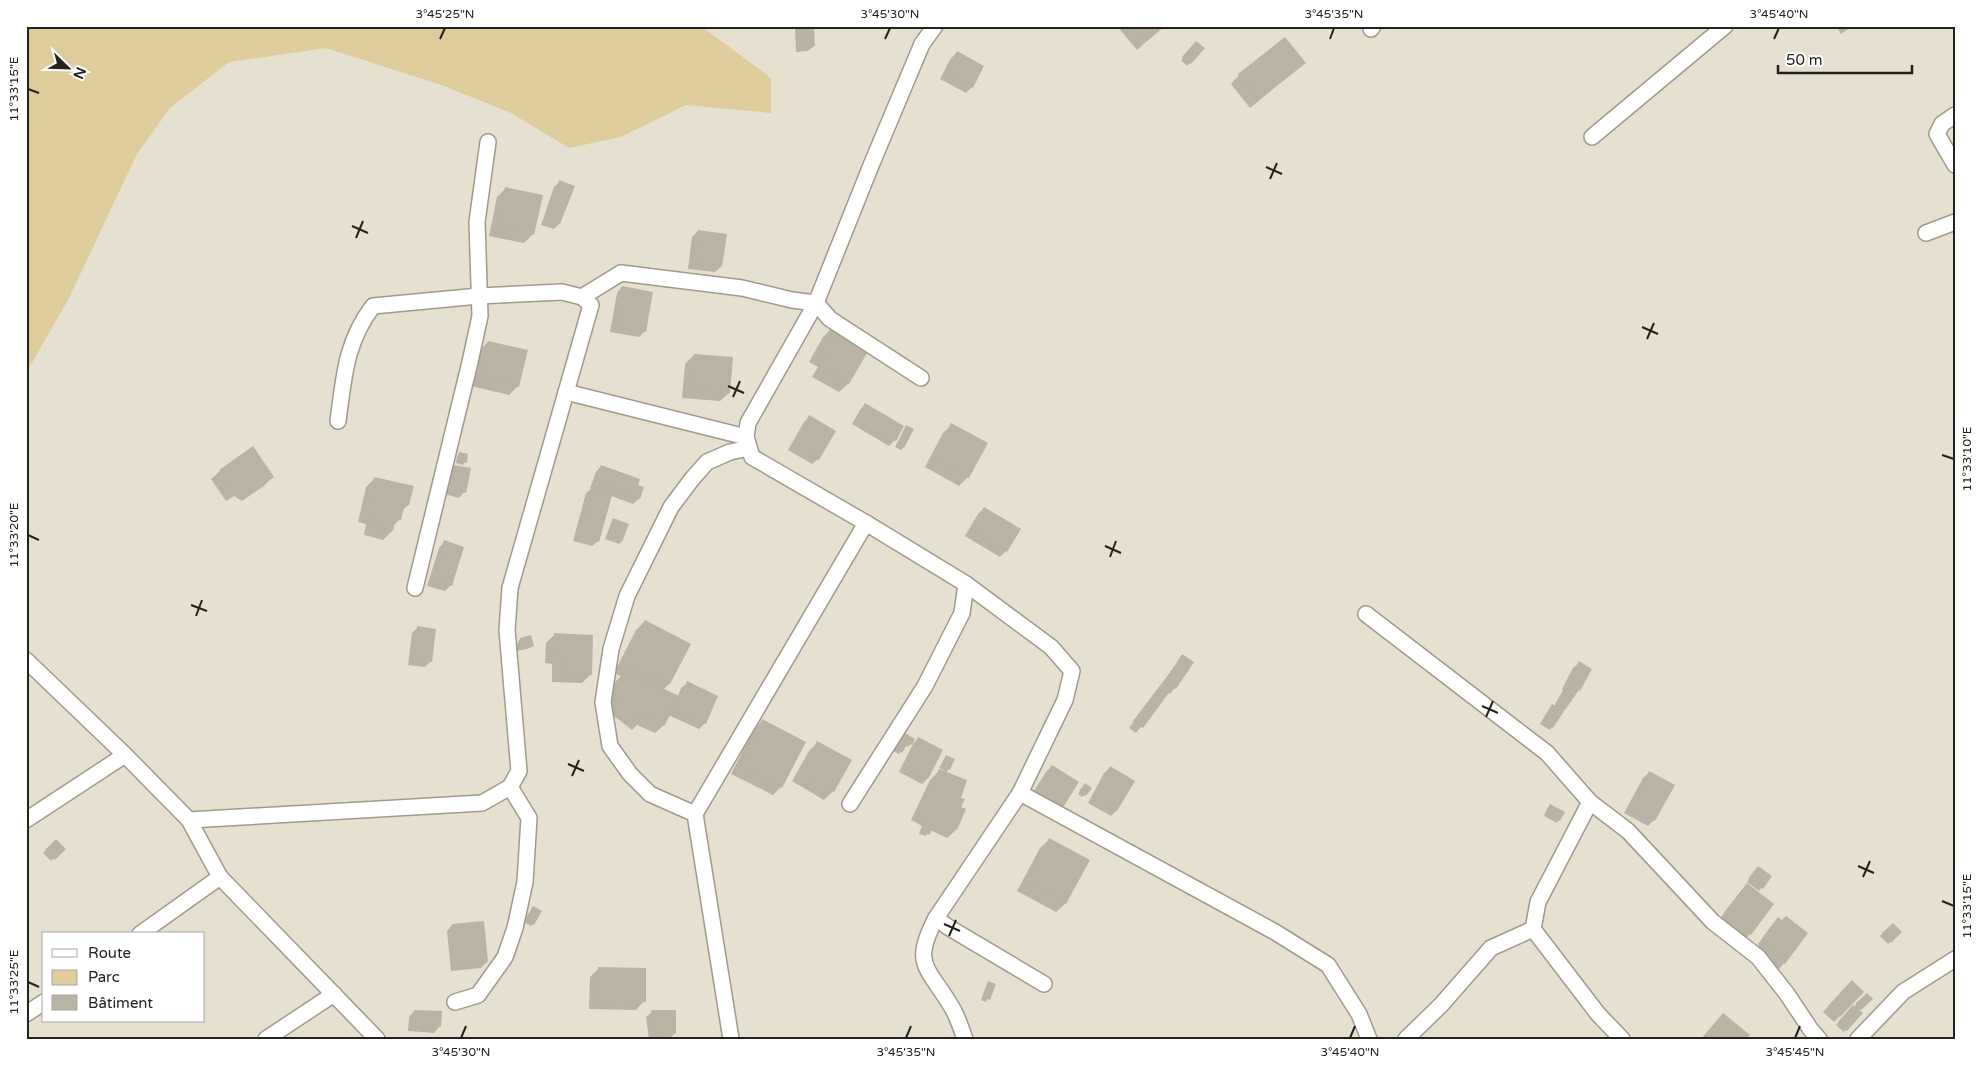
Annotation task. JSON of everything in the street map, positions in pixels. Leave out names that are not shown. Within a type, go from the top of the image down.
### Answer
[{"type":"street","points":[[935,26],[918,54],[816,304],[748,423],[748,443],[752,457],[966,584],[1051,646],[1072,671],[1065,700],[1020,793],[936,918],[928,934],[922,960],[932,979],[952,1007],[965,1039]]},
{"type":"street","points":[[1592,137],[1725,26]]},
{"type":"street","points":[[1955,115],[1942,124],[1937,134],[1955,165]]},
{"type":"street","points":[[415,588],[480,316],[477,222],[488,142]]},
{"type":"street","points":[[1926,233],[1955,222]]},
{"type":"street","points":[[582,297],[620,274],[742,288],[816,304],[830,319],[921,378]]},
{"type":"street","points":[[189,820],[482,803],[510,787],[519,771],[507,630],[510,588],[591,305],[582,297],[562,292],[479,296],[372,306],[360,322],[348,353],[338,421]]},
{"type":"street","points":[[566,392],[748,443]]},
{"type":"street","points":[[695,814],[650,794],[630,774],[610,746],[603,702],[611,649],[627,596],[671,507],[707,462],[748,443]]},
{"type":"street","points":[[731,1039],[695,814],[866,523]]},
{"type":"street","points":[[850,804],[926,686],[962,613],[966,584]]},
{"type":"street","points":[[1366,614],[1547,753],[1590,802],[1628,831],[1713,922],[1758,957],[1819,1039]]},
{"type":"street","points":[[26,660],[126,755],[189,820],[220,877],[377,1039]]},
{"type":"street","points":[[26,820],[126,755]]},
{"type":"street","points":[[455,1002],[478,996],[505,957],[515,928],[525,882],[529,818],[510,787]]},
{"type":"street","points":[[1020,793],[1275,932],[1328,965],[1359,1014],[1369,1039]]},
{"type":"street","points":[[1590,802],[1538,902],[1533,929],[1598,1014],[1622,1039]]},
{"type":"street","points":[[143,932],[220,877]]},
{"type":"street","points":[[936,918],[1044,984]]},
{"type":"street","points":[[1406,1039],[1441,1005],[1491,948],[1533,929]]},
{"type":"street","points":[[1858,1039],[1903,992],[1955,959]]},
{"type":"street","points":[[266,1039],[334,994]]},
{"type":"street","points":[[26,1014],[42,1003]]},
{"type":"green space","points":[[28,26],[701,26],[771,78],[771,113],[686,105],[621,137],[569,148],[511,113],[444,86],[326,48],[229,62],[170,108],[137,154],[68,300],[26,373],[26,30]]},
{"type":"building","points":[[800,26],[814,26],[815,46],[801,47]]},
{"type":"building","points":[[1133,26],[1165,26],[1146,42]]},
{"type":"building","points":[[1285,37],[1306,63],[1259,100],[1238,74]]},
{"type":"building","points":[[1196,41],[1205,48],[1191,64],[1182,57]]},
{"type":"building","points":[[957,51],[984,66],[973,88],[945,73]]},
{"type":"building","points":[[559,180],[575,186],[560,224],[545,219]]},
{"type":"building","points":[[505,187],[543,195],[534,235],[497,227]]},
{"type":"building","points":[[698,230],[727,234],[722,267],[693,263]]},
{"type":"building","points":[[622,286],[653,292],[646,332],[614,326]]},
{"type":"building","points":[[832,327],[870,348],[849,384],[820,368],[826,358],[817,353]]},
{"type":"building","points":[[488,341],[528,350],[519,387],[479,377]]},
{"type":"building","points":[[694,354],[733,357],[730,393],[690,390]]},
{"type":"building","points":[[865,403],[904,426],[896,441],[856,418]]},
{"type":"building","points":[[809,415],[836,431],[819,460],[793,444]]},
{"type":"building","points":[[951,423],[988,443],[969,478],[933,458]]},
{"type":"building","points":[[906,425],[914,429],[904,448],[897,444]]},
{"type":"building","points":[[253,446],[274,477],[251,493],[243,488],[235,493],[219,470]]},
{"type":"building","points":[[459,452],[468,454],[467,463],[458,461]]},
{"type":"building","points":[[454,465],[471,468],[466,493],[448,489]]},
{"type":"building","points":[[601,465],[640,479],[638,485],[644,487],[640,499],[594,482]]},
{"type":"building","points":[[374,477],[414,486],[409,505],[404,507],[401,520],[396,518],[393,531],[372,527],[374,516],[366,514]]},
{"type":"building","points":[[592,486],[613,492],[599,542],[578,535]]},
{"type":"building","points":[[984,507],[1021,529],[1007,552],[970,530]]},
{"type":"building","points":[[613,518],[629,524],[622,542],[606,537]]},
{"type":"building","points":[[444,540],[464,547],[452,586],[432,580]]},
{"type":"building","points":[[645,620],[691,644],[670,684],[652,675],[648,677],[622,664]]},
{"type":"building","points":[[417,626],[436,629],[432,662],[413,659]]},
{"type":"building","points":[[554,633],[593,635],[592,675],[560,673],[561,655],[553,655]]},
{"type":"building","points":[[531,635],[534,646],[519,650],[520,638]]},
{"type":"building","points":[[1182,654],[1194,662],[1176,689],[1165,681]]},
{"type":"building","points":[[1579,661],[1592,669],[1580,691],[1567,683]]},
{"type":"building","points":[[624,670],[679,696],[665,725],[644,716],[641,722],[618,704],[619,700],[612,697]]},
{"type":"building","points":[[687,681],[718,696],[706,724],[674,710]]},
{"type":"building","points":[[1162,683],[1171,690],[1143,728],[1133,721]]},
{"type":"building","points":[[1565,687],[1576,694],[1565,710],[1555,704]]},
{"type":"building","points":[[1552,704],[1564,711],[1553,728],[1542,721]]},
{"type":"building","points":[[762,719],[806,742],[782,788],[739,765]]},
{"type":"building","points":[[902,731],[915,739],[912,745],[908,743],[902,753],[893,747]]},
{"type":"building","points":[[918,737],[943,750],[928,779],[903,767]]},
{"type":"building","points":[[817,741],[852,760],[834,792],[800,772]]},
{"type":"building","points":[[946,755],[955,759],[950,770],[941,765]]},
{"type":"building","points":[[1052,765],[1079,782],[1062,809],[1035,791]]},
{"type":"building","points":[[1110,766],[1135,781],[1117,811],[1092,797]]},
{"type":"building","points":[[939,769],[967,780],[961,798],[965,799],[961,807],[966,809],[957,830],[919,811]]},
{"type":"building","points":[[1649,771],[1675,785],[1655,821],[1629,807]]},
{"type":"building","points":[[1085,783],[1092,788],[1086,796],[1079,791]]},
{"type":"building","points":[[1550,804],[1565,812],[1560,821],[1545,813]]},
{"type":"building","points":[[924,821],[933,824],[930,835],[921,831]]},
{"type":"building","points":[[1049,838],[1090,860],[1066,904],[1025,882]]},
{"type":"building","points":[[56,839],[66,849],[55,860],[45,850]]},
{"type":"building","points":[[1758,866],[1772,876],[1763,889],[1748,879]]},
{"type":"building","points":[[1747,883],[1774,904],[1751,935],[1723,914]]},
{"type":"building","points":[[533,906],[542,911],[534,925],[525,920]]},
{"type":"building","points":[[1786,916],[1808,933],[1785,964],[1762,947],[1765,941],[1763,937],[1778,917],[1782,920]]},
{"type":"building","points":[[484,921],[488,962],[456,966],[452,924]]},
{"type":"building","points":[[1893,923],[1902,932],[1891,943],[1882,933]]},
{"type":"building","points":[[598,967],[646,968],[646,1002],[597,1001]]},
{"type":"building","points":[[1852,980],[1864,992],[1840,1017],[1828,1006]]},
{"type":"building","points":[[988,981],[996,984],[990,1000],[982,997]]},
{"type":"building","points":[[1867,993],[1873,999],[1861,1010],[1855,1004]]},
{"type":"building","points":[[1853,1005],[1863,1013],[1847,1031],[1838,1022]]},
{"type":"building","points":[[414,1010],[442,1011],[441,1027],[413,1026]]},
{"type":"building","points":[[651,1010],[676,1010],[676,1034],[655,1036]]},
{"type":"building","points":[[1723,1013],[1750,1035],[1747,1039],[1701,1039]]}]
